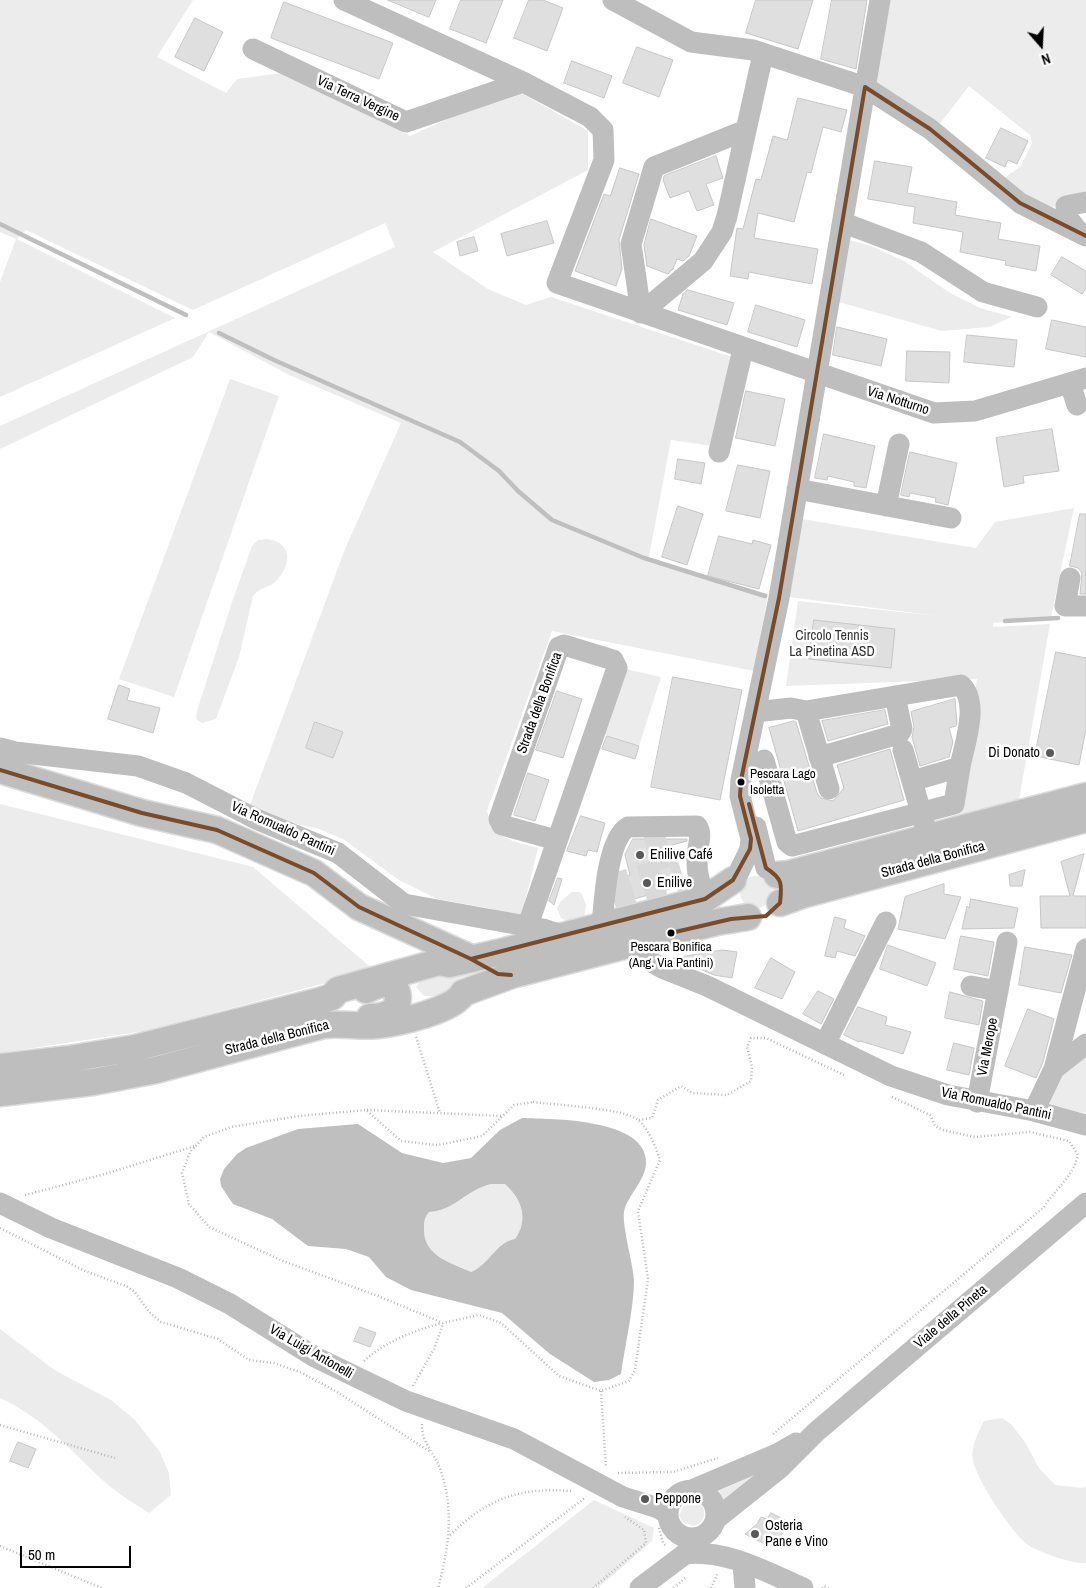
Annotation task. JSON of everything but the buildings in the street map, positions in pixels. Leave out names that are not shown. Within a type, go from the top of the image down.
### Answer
[{"type":"main road","name":"Via Romualdo Pantini","points":[[0,770],[142,813],[217,830],[314,873],[359,907],[460,961],[498,974],[512,975]]},
{"type":"main road","name":"Strada della Bonifica","points":[[772,871],[812,868],[1086,796]]},
{"type":"main road","name":"Strada della Bonifica","points":[[780,904],[802,895],[1086,819]]},
{"type":"main road","points":[[751,866],[772,871],[783,892],[780,904],[766,916],[748,916],[737,910],[731,899],[735,877],[751,866]]},
{"type":"main road","name":"Strada della Bonifica","points":[[0,1093],[94,1082],[156,1070],[324,1025],[337,1023],[350,1026],[378,1025],[405,1019],[454,1003],[464,993],[512,975],[564,948],[607,900],[692,876],[735,877]]},
{"type":"main road","name":"Strada della Bonifica","points":[[0,1066],[79,1057],[135,1048],[332,997],[338,990],[439,962],[637,942],[748,916]]},
{"type":"main road","points":[[460,961],[415,976],[411,982],[413,993],[420,1000],[429,1003],[464,993]]},
{"type":"main road","points":[[332,997],[342,998],[386,984],[395,987],[397,993],[397,1005],[391,1012],[377,1017],[349,1019],[337,1023]]},
{"type":"street","points":[[344,0],[523,82]]},
{"type":"street","points":[[613,0],[691,42],[753,50],[865,87],[930,129],[1020,203],[1082,234]]},
{"type":"street","points":[[735,877],[750,849],[751,839],[740,796],[741,780],[779,598],[844,223],[880,0]]},
{"type":"street","name":"Via Terra Vergine","points":[[253,49],[406,122],[523,82]]},
{"type":"street","points":[[641,313],[690,273],[714,246],[727,216],[763,54]]},
{"type":"street","name":"Via Notturno","points":[[523,82],[590,117],[603,130],[605,139],[604,160],[557,284],[923,410],[947,414],[975,411],[1078,381]]},
{"type":"street","points":[[641,313],[631,244],[654,167],[746,130]]},
{"type":"street","points":[[1082,234],[1067,217],[1066,206],[1086,202]]},
{"type":"street","points":[[844,223],[921,252],[983,292],[1037,308]]},
{"type":"street","points":[[719,452],[743,349]]},
{"type":"street","points":[[1076,405],[1078,381]]},
{"type":"street","points":[[886,506],[900,444]]},
{"type":"street","points":[[797,489],[951,518]]},
{"type":"street","points":[[1070,578],[1065,606],[1086,606]]},
{"type":"street","name":"Strada della Bonifica","points":[[521,924],[556,840],[617,668],[613,660],[564,644],[559,647],[498,819],[502,825],[556,840]]},
{"type":"street","points":[[755,712],[791,708],[806,712],[961,685],[968,691],[970,711],[954,804],[792,846],[787,842],[764,760]]},
{"type":"street","points":[[819,757],[899,734],[902,728],[895,696]]},
{"type":"street","points":[[806,712],[829,789]]},
{"type":"street","name":"Via Romualdo Pantini","points":[[0,748],[15,752],[138,766],[186,783],[256,819],[338,853],[404,904],[521,924],[552,932],[564,948]]},
{"type":"street","name":"Strada della Bonifica","points":[[903,750],[929,838]]},
{"type":"street","points":[[912,781],[960,767]]},
{"type":"street","points":[[741,780],[772,871]]},
{"type":"street","points":[[607,900],[620,834],[628,827],[652,829],[697,826],[700,834],[692,876]]},
{"type":"street","points":[[804,842],[812,868]]},
{"type":"street","points":[[826,1042],[886,922]]},
{"type":"street","name":"Via Romualdo Pantini","points":[[637,942],[650,961],[662,968],[707,986],[826,1042],[891,1076],[948,1096],[1034,1111],[1086,1125]]},
{"type":"street","name":"Via Merope","points":[[977,1102],[1007,942]]},
{"type":"street","points":[[1034,1111],[1054,1069],[1086,949]]},
{"type":"street","points":[[971,986],[998,991]]},
{"type":"street","points":[[1054,1069],[1086,1044]]},
{"type":"street","name":"Via Luigi Antonelli","points":[[0,1203],[51,1228],[178,1278],[230,1304],[315,1357],[349,1374],[414,1404],[514,1439],[625,1498],[658,1508],[669,1519]]},
{"type":"street","name":"Viale della Pineta","points":[[645,1584],[780,1468],[816,1432],[1086,1203]]},
{"type":"street","name":"Viale della Pineta","points":[[692,1490],[778,1454],[816,1432]]},
{"type":"street","points":[[645,1584],[668,1549],[669,1519],[673,1500],[678,1494],[692,1490],[706,1494],[715,1505],[702,1534]]},
{"type":"street","points":[[669,1519],[684,1537],[702,1534],[736,1550],[776,1576]]},
{"type":"street","points":[[702,1534],[708,1544],[723,1556],[803,1588]]},
{"type":"street","points":[[743,1564],[745,1588]]},
{"type":"path","points":[[405,1019],[414,1032],[440,1114]]},
{"type":"path","points":[[638,1120],[652,1118],[658,1100],[681,1086],[692,1092],[727,1095],[751,1080],[752,1067],[747,1047],[751,1038],[766,1038],[847,1076]]},
{"type":"path","points":[[771,1436],[1044,1206],[1054,1191],[1074,1170],[1078,1155],[1069,1141],[1030,1132],[975,1137],[942,1130],[935,1126],[930,1115],[891,1096]]},
{"type":"path","points":[[334,1391],[349,1374],[386,1345],[408,1334],[443,1323],[479,1315],[501,1323],[559,1376],[600,1391],[629,1382],[635,1370],[647,1288],[648,1279],[638,1211],[660,1160],[655,1146],[638,1120],[624,1113],[532,1102],[514,1105],[482,1136],[438,1145],[401,1140],[366,1110]]},
{"type":"path","points":[[443,1323],[283,1260],[209,1227],[189,1204],[182,1173],[190,1152],[204,1137],[231,1127],[298,1116],[366,1110],[503,1116]]},
{"type":"path","points":[[24,1196],[196,1146]]},
{"type":"path","points":[[0,1228],[86,1271],[126,1286],[135,1292],[149,1312],[161,1322],[218,1339],[242,1357],[274,1363],[291,1369],[334,1391],[429,1451]]},
{"type":"path","points":[[438,1588],[450,1535],[444,1481],[438,1463],[429,1451],[414,1404],[420,1371],[434,1349],[443,1323]]},
{"type":"path","points":[[600,1391],[607,1473]]},
{"type":"path","points":[[0,1425],[115,1458]]},
{"type":"path","points":[[593,1588],[646,1543],[644,1530],[617,1513],[625,1498],[611,1478],[620,1472],[674,1472],[722,1457]]},
{"type":"path","points":[[450,1535],[472,1514],[499,1499],[537,1490],[574,1491]]},
{"type":"path","points":[[466,1588],[593,1493]]},
{"type":"path","points":[[0,1546],[102,1588]]},
{"type":"path","points":[[822,1588],[824,1586],[829,1588]]},
{"type":"green space","points":[[0,0],[193,0],[157,57],[226,93],[237,79],[281,73],[410,136],[514,89],[588,131],[588,170],[433,252],[488,289],[526,305],[551,297],[732,357],[713,446],[671,440],[648,562],[768,594],[754,671],[552,631],[487,811],[490,821],[499,834],[512,841],[538,848],[521,918],[488,908],[437,899],[399,880],[343,839],[319,829],[279,820],[250,805],[345,549],[401,423],[289,375],[209,332],[193,357],[0,449],[0,426],[395,247],[385,223],[193,310],[26,230],[17,239],[175,318],[0,397],[0,282],[16,239],[0,232]],"holes":[[[315,722],[343,732],[333,758],[306,748]]]},
{"type":"green space","points":[[887,0],[1086,0],[1086,194],[1045,210],[1000,181],[1021,166],[1032,143],[1030,135],[969,86],[935,130],[873,85]]},
{"type":"green space","points":[[846,239],[871,246],[904,261],[950,293],[980,308],[1012,317],[989,327],[942,331],[835,301]]},
{"type":"green space","points":[[230,379],[279,396],[174,697],[119,679]]},
{"type":"green space","name":"Circolo Tennis La Pinetina ASD","points":[[1074,508],[1051,617],[993,623],[993,627],[1050,624],[1018,806],[958,820],[977,679],[786,686],[798,601],[938,616],[789,597],[802,519],[976,548],[995,522]]},
{"type":"green space","points":[[258,540],[276,541],[285,550],[287,562],[285,569],[275,582],[258,591],[253,596],[239,657],[216,719],[202,723],[196,719],[197,711],[232,602],[252,546]]},
{"type":"green space","points":[[621,668],[661,677],[639,746],[600,733]]},
{"type":"green space","points":[[0,804],[253,867],[374,970],[145,1031],[0,1053]]},
{"type":"green space","points":[[756,876],[762,877],[767,881],[771,886],[771,898],[767,903],[762,907],[756,908],[750,907],[745,903],[741,898],[740,892],[741,886],[745,881],[750,877]]},
{"type":"green space","points":[[572,892],[582,894],[586,905],[584,918],[567,921],[561,918],[557,908],[560,902]]},
{"type":"green space","points":[[472,968],[485,975],[436,996],[424,996],[416,987],[422,979]]},
{"type":"green space","points":[[1086,1052],[1086,1113],[1047,1108],[1059,1075]]},
{"type":"green space","points":[[491,1184],[505,1184],[516,1196],[522,1210],[522,1224],[515,1239],[503,1244],[483,1264],[471,1272],[447,1262],[434,1252],[425,1239],[425,1220],[429,1212],[446,1208],[482,1187]]},
{"type":"green space","points":[[0,1329],[56,1371],[111,1400],[135,1420],[160,1452],[169,1473],[171,1495],[149,1513],[105,1482],[41,1423],[0,1398]]},
{"type":"green space","points":[[1002,1418],[1011,1424],[1025,1442],[1039,1468],[1055,1485],[1082,1488],[1086,1486],[1086,1563],[1057,1557],[1028,1545],[1004,1518],[981,1481],[972,1456],[975,1441],[984,1421]]},
{"type":"green space","points":[[757,1473],[722,1502],[715,1491]]},
{"type":"green space","points":[[594,1500],[654,1528],[652,1541],[598,1588],[482,1588]]},
{"type":"green space","points":[[692,1501],[703,1507],[704,1514],[702,1521],[694,1526],[682,1522],[679,1515],[685,1504]]},
{"type":"shaded area","points":[[522,1118],[575,1121],[616,1129],[632,1138],[643,1149],[646,1164],[645,1170],[624,1212],[634,1280],[631,1314],[621,1374],[609,1380],[594,1382],[550,1354],[502,1313],[411,1290],[386,1277],[369,1257],[346,1249],[308,1246],[272,1219],[233,1204],[221,1186],[220,1179],[224,1169],[237,1154],[246,1148],[298,1129],[358,1124],[402,1153],[443,1163],[471,1158],[500,1130]],"holes":[[[491,1184],[505,1184],[516,1196],[522,1210],[522,1224],[515,1239],[503,1244],[483,1264],[471,1272],[447,1262],[434,1252],[425,1239],[425,1220],[429,1212],[446,1208],[482,1187]]]},
{"type":"waterway","points":[[0,224],[186,315]]},
{"type":"waterway","points":[[219,333],[274,360],[460,442],[499,471],[518,491],[552,520],[644,558],[765,596]]},
{"type":"waterway","points":[[1005,621],[1058,618]]},
{"type":"tunnel","points":[[653,831],[664,869]]},
{"type":"tunnel","points":[[609,885],[679,864]]},
{"type":"tunnel","points":[[614,901],[684,881]]},
{"type":"transit line","points":[[471,959],[705,899],[733,880],[750,849],[751,839],[740,796],[741,780],[779,598],[865,87],[930,129],[1020,203],[1086,236]]},
{"type":"transit line","points":[[0,770],[142,813],[217,830],[314,873],[359,907],[471,959],[498,974],[511,975]]},
{"type":"transit line","points":[[671,933],[731,919],[766,916],[780,903],[780,882],[776,875],[766,868],[749,804]]},
{"type":"place","name":"Di Donato","points":[[1050,753]]},
{"type":"place","name":"Pescara Lago Isoletta","points":[[741,782]]},
{"type":"place","name":"Enilive Café","points":[[640,855]]},
{"type":"place","name":"Enilive","points":[[647,883]]},
{"type":"place","name":"Pescara Bonifica (Ang. Via Pantini)","points":[[671,933]]},
{"type":"place","name":"Peppone","points":[[645,1499]]},
{"type":"place","name":"Osteria Pane e Vino","points":[[755,1534]]}]
